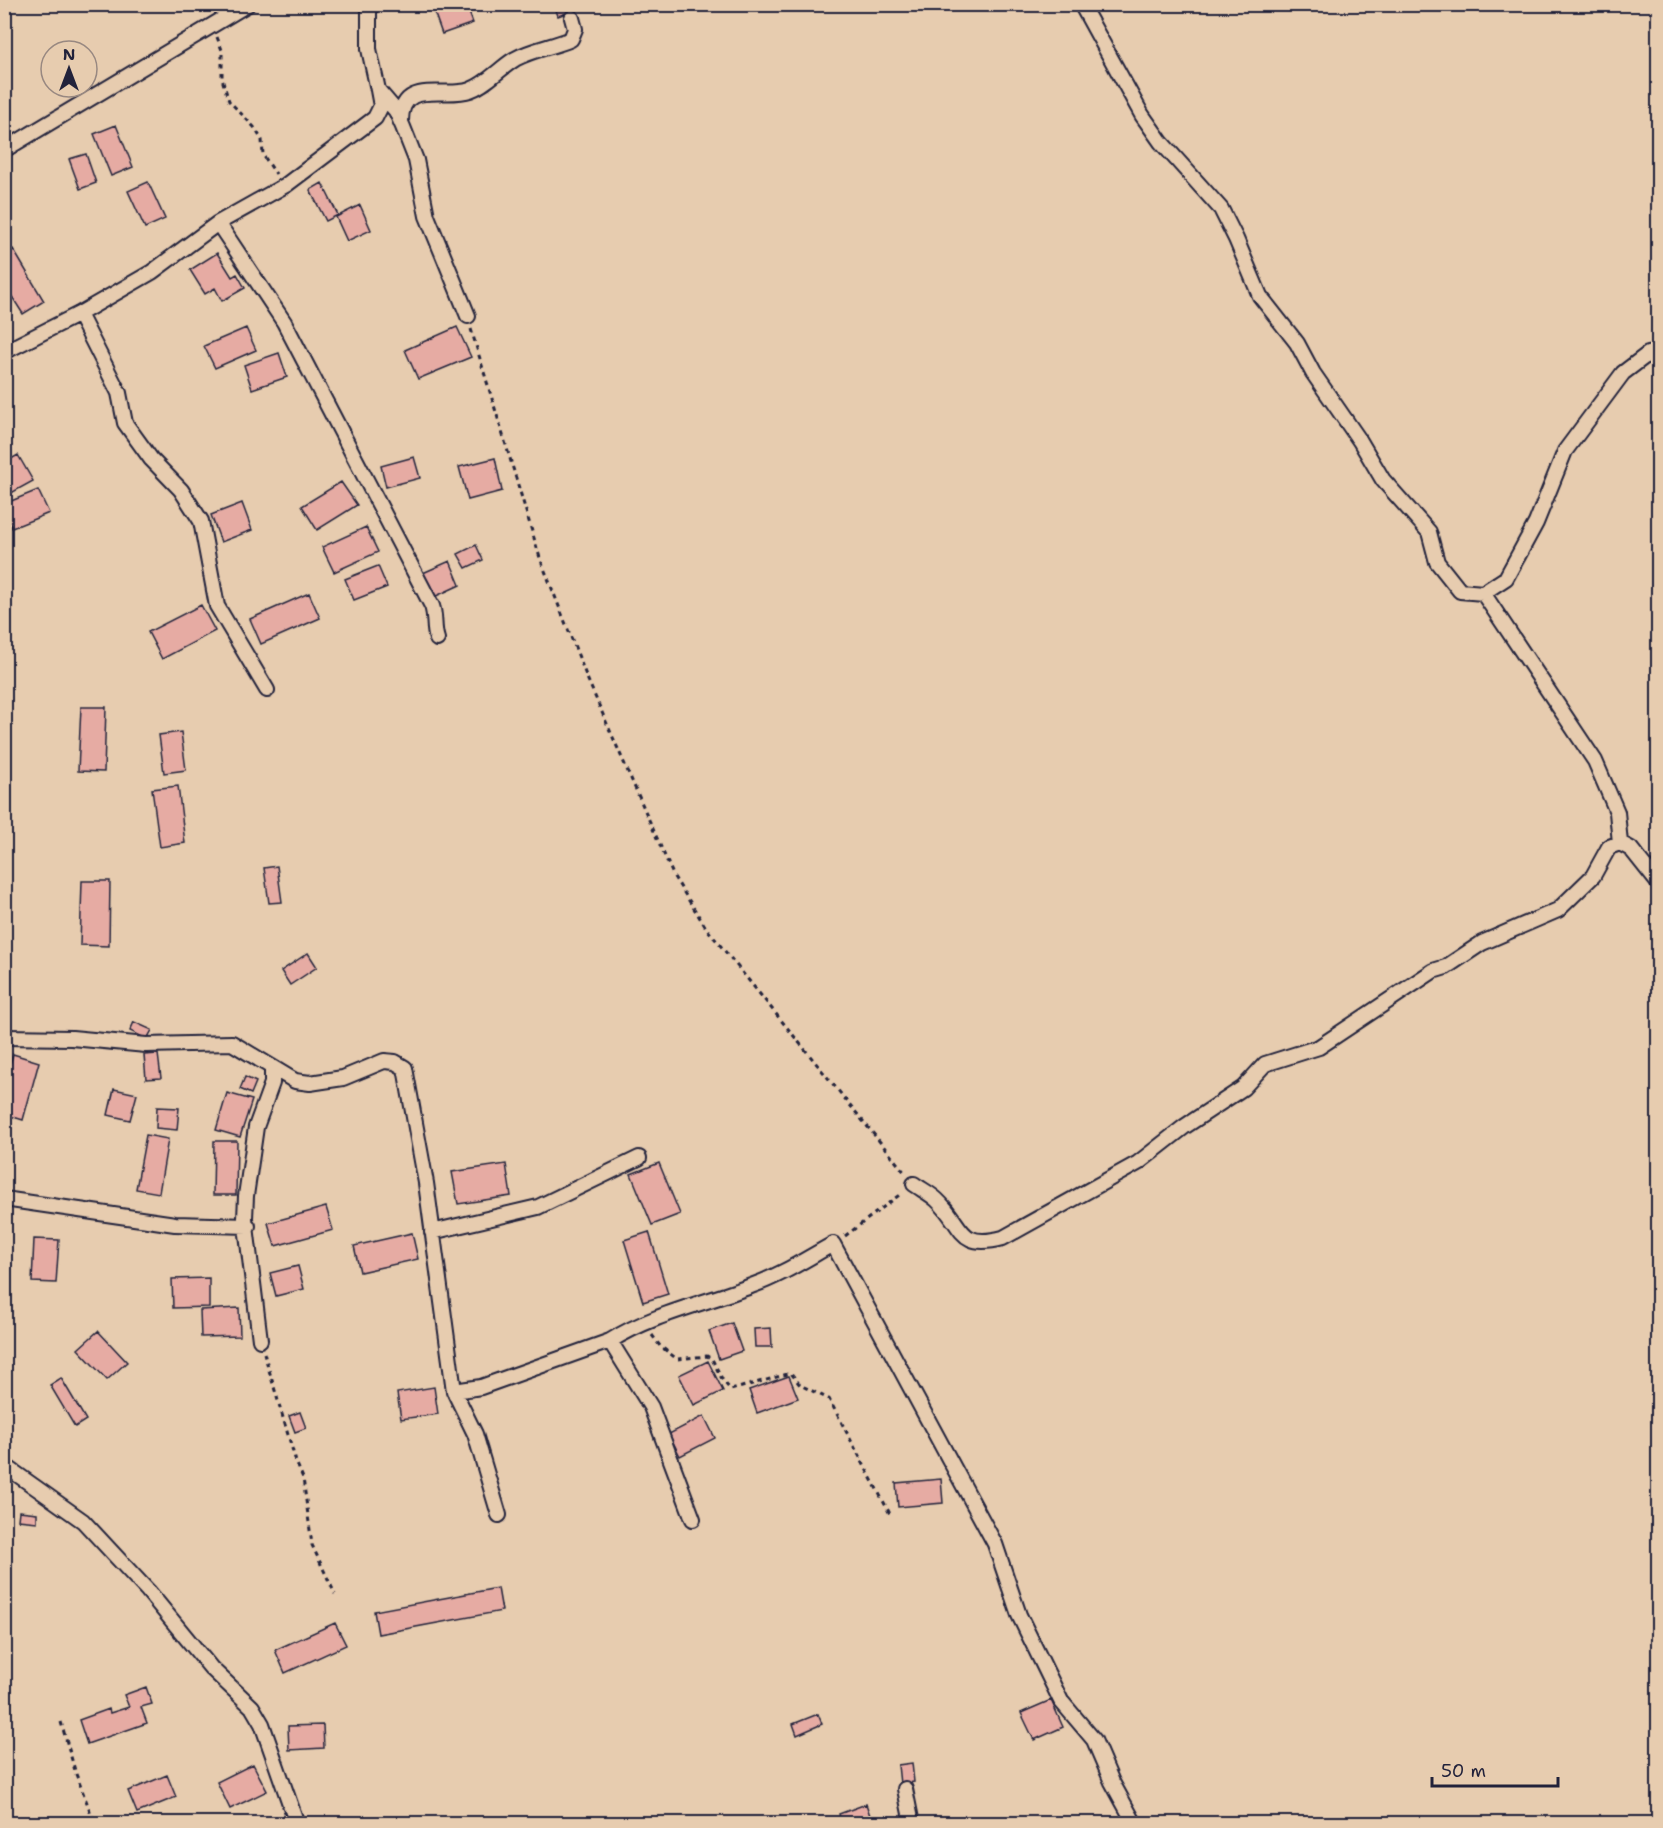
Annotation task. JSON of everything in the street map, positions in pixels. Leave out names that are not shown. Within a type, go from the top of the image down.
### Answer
[{"type":"street","points":[[4,150],[211,29],[248,4]]},
{"type":"street","points":[[4,352],[79,314],[152,272],[218,223],[286,185],[375,118],[381,106],[369,49],[369,4]]},
{"type":"street","points":[[1081,4],[1142,114],[1161,142],[1221,209],[1260,296],[1298,343],[1312,373],[1360,441],[1383,480],[1429,532],[1437,562],[1460,591],[1483,593],[1506,578],[1536,523],[1565,451],[1623,373],[1648,354],[1659,351]]},
{"type":"street","points":[[401,122],[401,111],[405,102],[413,97],[443,91],[469,91],[516,58],[571,39],[575,29],[572,18]]},
{"type":"street","points":[[378,90],[401,122],[416,160],[427,216],[468,316]]},
{"type":"street","points":[[218,223],[284,322],[343,430],[368,485],[432,606],[436,616],[437,639]]},
{"type":"street","points":[[79,314],[119,393],[125,423],[151,459],[181,490],[201,521],[217,606],[267,690]]},
{"type":"street","points":[[1483,593],[1595,761],[1617,812],[1620,843]]},
{"type":"street","points":[[914,1184],[938,1200],[960,1229],[972,1240],[984,1243],[1004,1238],[1138,1163],[1184,1126],[1243,1088],[1265,1064],[1319,1047],[1482,943],[1557,910],[1593,876],[1609,847],[1620,843],[1631,849],[1659,883]]},
{"type":"street","points":[[4,1037],[72,1038],[146,1045],[232,1043],[295,1080],[310,1083],[343,1078],[384,1061],[395,1062],[405,1068],[432,1232],[454,1391],[475,1434],[498,1515]]},
{"type":"street","points":[[260,1340],[248,1226],[245,1218],[247,1179],[256,1127],[272,1083],[272,1067]]},
{"type":"street","points":[[432,1232],[538,1207],[639,1158]]},
{"type":"street","points":[[4,1199],[175,1224],[248,1226]]},
{"type":"street","points":[[454,1391],[481,1387],[610,1341],[644,1323],[770,1278],[833,1245],[995,1544],[1019,1615],[1061,1701],[1094,1740],[1112,1782],[1135,1824]]},
{"type":"street","points":[[610,1341],[651,1407],[693,1519]]},
{"type":"street","points":[[4,1465],[82,1521],[148,1591],[212,1668],[252,1707],[262,1724],[297,1824]]},
{"type":"street","points":[[905,1789],[912,1824]]},
{"type":"path","points":[[211,29],[222,50],[222,79],[229,101],[254,127],[262,140],[263,155],[286,185]]},
{"type":"path","points":[[468,316],[540,558],[587,678],[674,877],[707,929],[914,1184],[833,1245]]},
{"type":"path","points":[[644,1323],[660,1346],[677,1359],[707,1356],[712,1359],[723,1381],[731,1390],[791,1373],[800,1385],[829,1399],[890,1514]]},
{"type":"path","points":[[260,1340],[296,1462],[303,1478],[312,1545],[335,1594]]},
{"type":"path","points":[[61,1722],[83,1794],[95,1824]]},
{"type":"building","points":[[466,4],[473,23],[442,34],[432,6]]},
{"type":"building","points":[[554,4],[582,4],[583,7],[558,16]]},
{"type":"building","points":[[116,125],[133,167],[111,176],[94,134]]},
{"type":"building","points":[[86,154],[96,183],[80,189],[69,159]]},
{"type":"building","points":[[148,182],[165,219],[145,228],[128,191]]},
{"type":"building","points":[[322,183],[338,215],[326,221],[310,190]]},
{"type":"building","points":[[360,205],[371,230],[347,241],[336,217]]},
{"type":"building","points":[[13,249],[44,301],[23,314],[4,284],[4,254]]},
{"type":"building","points":[[217,253],[232,277],[237,274],[245,288],[222,301],[215,288],[205,294],[190,270]]},
{"type":"building","points":[[457,327],[471,357],[418,379],[405,350]]},
{"type":"building","points":[[246,328],[256,350],[215,368],[204,346]]},
{"type":"building","points":[[279,353],[287,377],[252,389],[244,365]]},
{"type":"building","points":[[18,455],[33,481],[4,497],[4,463]]},
{"type":"building","points":[[414,457],[420,478],[386,487],[381,466]]},
{"type":"building","points":[[495,458],[502,491],[468,500],[459,467]]},
{"type":"building","points":[[341,482],[357,505],[317,530],[302,506]]},
{"type":"building","points":[[38,490],[49,513],[12,528],[4,504]]},
{"type":"building","points":[[242,503],[252,530],[221,542],[211,515]]},
{"type":"building","points":[[366,527],[378,552],[334,572],[322,547]]},
{"type":"building","points":[[476,545],[483,560],[466,568],[458,554]]},
{"type":"building","points":[[450,561],[460,585],[434,597],[423,573]]},
{"type":"building","points":[[378,566],[387,587],[354,600],[345,579]]},
{"type":"building","points":[[309,593],[320,618],[261,644],[250,619]]},
{"type":"building","points":[[201,605],[215,631],[162,659],[148,632]]},
{"type":"building","points":[[81,707],[106,707],[104,772],[78,771]]},
{"type":"building","points":[[181,732],[186,770],[164,773],[159,735]]},
{"type":"building","points":[[178,786],[185,843],[160,847],[152,789]]},
{"type":"building","points":[[277,866],[282,902],[269,903],[264,868]]},
{"type":"building","points":[[82,881],[110,881],[109,946],[80,945]]},
{"type":"building","points":[[308,953],[317,967],[290,985],[281,971]]},
{"type":"building","points":[[134,1022],[152,1030],[147,1039],[130,1031]]},
{"type":"building","points":[[13,1054],[39,1062],[23,1120],[4,1114],[4,1085]]},
{"type":"building","points":[[158,1054],[161,1078],[146,1079],[144,1055]]},
{"type":"building","points":[[245,1077],[256,1082],[251,1094],[240,1089]]},
{"type":"building","points":[[114,1089],[137,1094],[130,1120],[108,1115]]},
{"type":"building","points":[[227,1093],[252,1100],[240,1137],[216,1130]]},
{"type":"building","points":[[157,1107],[179,1108],[177,1130],[156,1128]]},
{"type":"building","points":[[146,1135],[168,1139],[159,1193],[136,1189]]},
{"type":"building","points":[[214,1141],[237,1141],[236,1195],[213,1195]]},
{"type":"building","points":[[659,1163],[680,1214],[652,1225],[631,1174]]},
{"type":"building","points":[[506,1164],[511,1196],[458,1204],[452,1172]]},
{"type":"building","points":[[326,1207],[333,1230],[275,1246],[268,1223]]},
{"type":"building","points":[[649,1232],[668,1294],[643,1302],[624,1240]]},
{"type":"building","points":[[412,1233],[418,1259],[360,1272],[354,1246]]},
{"type":"building","points":[[34,1239],[59,1240],[56,1283],[32,1282]]},
{"type":"building","points":[[298,1266],[304,1289],[276,1296],[270,1273]]},
{"type":"building","points":[[209,1278],[209,1307],[173,1308],[172,1279]]},
{"type":"building","points":[[239,1308],[240,1336],[201,1337],[200,1310]]},
{"type":"building","points":[[732,1323],[742,1351],[719,1359],[709,1331]]},
{"type":"building","points":[[771,1328],[772,1347],[755,1347],[754,1329]]},
{"type":"building","points":[[98,1331],[127,1362],[107,1380],[78,1349]]},
{"type":"building","points":[[708,1361],[723,1391],[694,1405],[679,1375]]},
{"type":"building","points":[[789,1376],[798,1398],[757,1413],[749,1390]]},
{"type":"building","points":[[61,1378],[86,1420],[75,1427],[50,1385]]},
{"type":"building","points":[[434,1387],[438,1414],[401,1419],[397,1393]]},
{"type":"building","points":[[300,1412],[306,1428],[295,1432],[289,1416]]},
{"type":"building","points":[[704,1416],[715,1438],[680,1456],[669,1434]]},
{"type":"building","points":[[941,1479],[943,1503],[898,1507],[896,1483]]},
{"type":"building","points":[[19,1511],[37,1513],[37,1522],[18,1520]]},
{"type":"building","points":[[498,1588],[502,1611],[378,1634],[374,1611]]},
{"type":"building","points":[[335,1623],[346,1645],[285,1673],[275,1650]]},
{"type":"building","points":[[146,1687],[152,1704],[141,1707],[147,1723],[87,1744],[79,1720],[109,1709],[110,1713],[129,1707],[124,1695]]},
{"type":"building","points":[[1051,1700],[1063,1727],[1034,1740],[1021,1713]]},
{"type":"building","points":[[818,1714],[822,1724],[797,1735],[793,1724]]},
{"type":"building","points":[[323,1725],[324,1748],[289,1750],[288,1726]]},
{"type":"building","points":[[912,1763],[914,1782],[900,1784],[898,1765]]},
{"type":"building","points":[[253,1764],[267,1791],[230,1809],[217,1782]]},
{"type":"building","points":[[167,1775],[176,1797],[137,1813],[128,1791]]},
{"type":"building","points":[[866,1804],[873,1824],[842,1824],[839,1814]]}]
